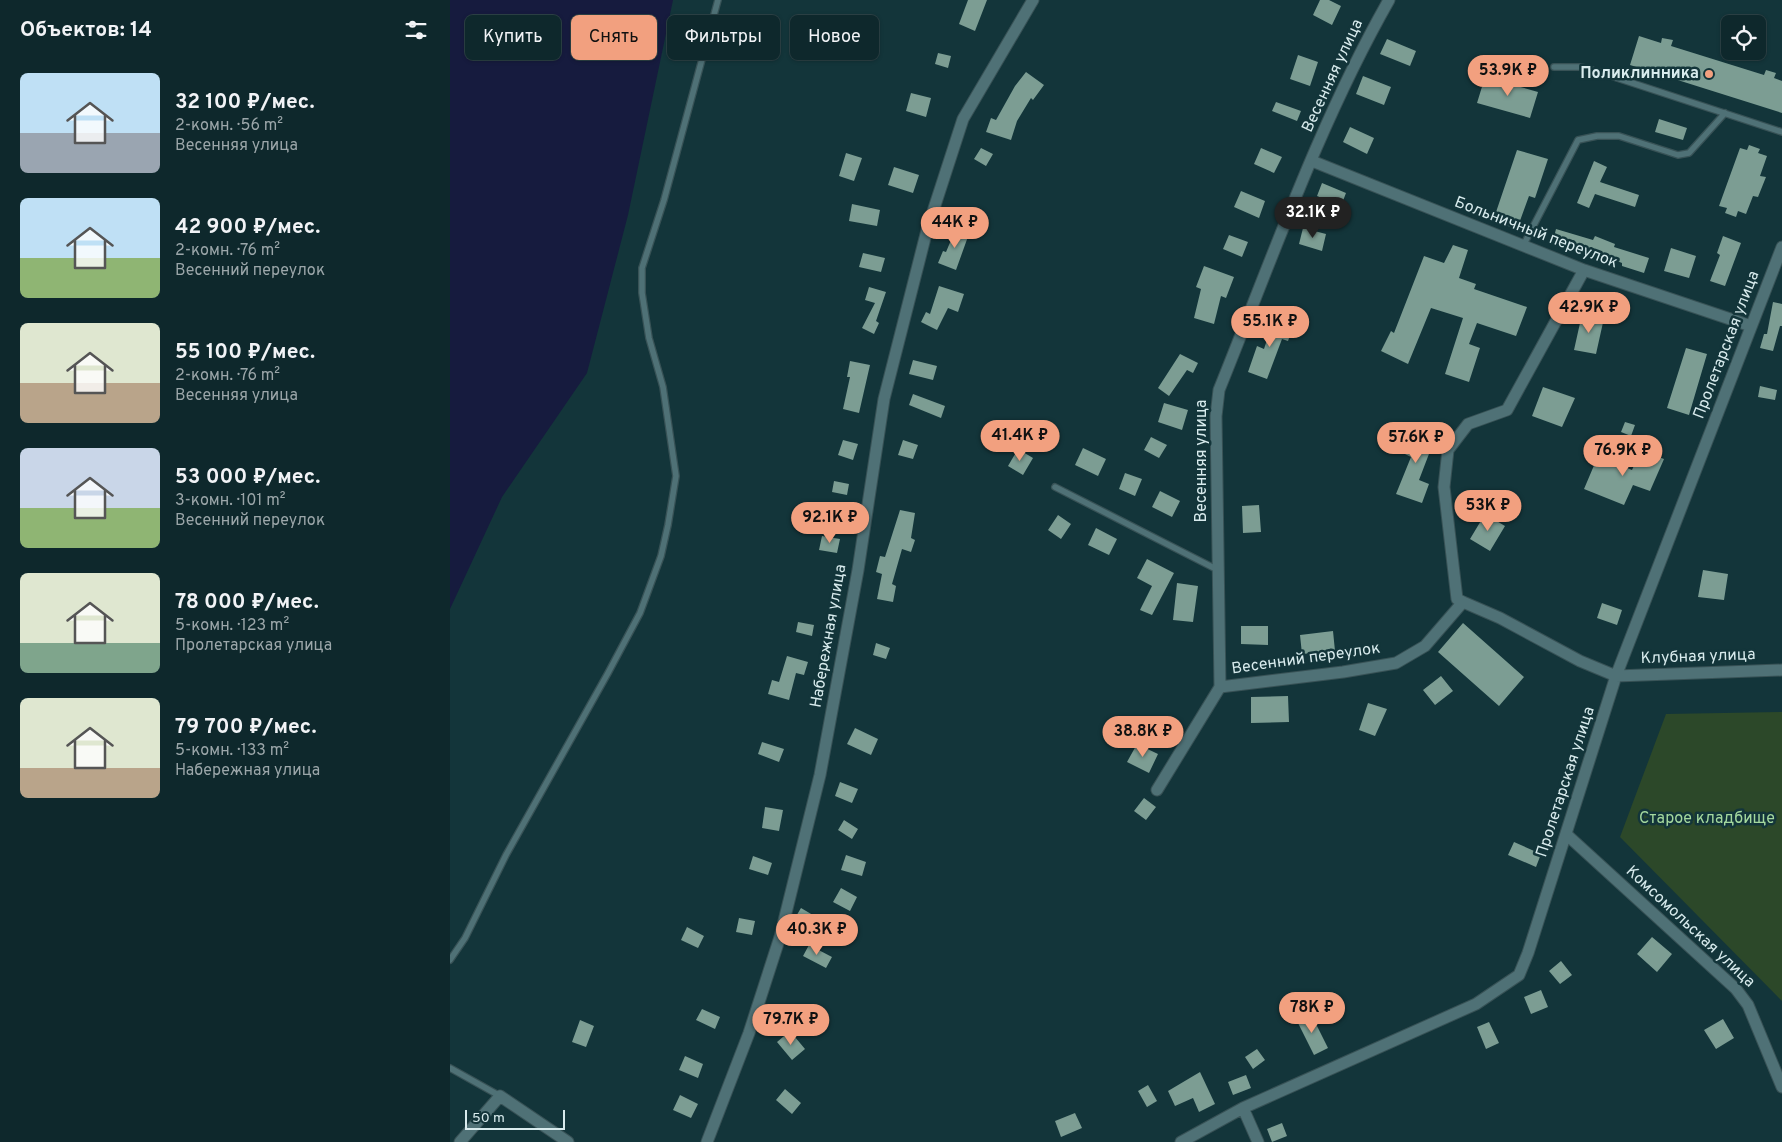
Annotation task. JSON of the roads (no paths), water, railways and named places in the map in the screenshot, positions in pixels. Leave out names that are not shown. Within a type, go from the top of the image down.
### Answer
[{"type":"street","name":"Набережная улица","points":[[707,1142],[749,1033],[780,937],[820,775],[858,570],[884,399],[927,230],[963,119],[1033,0]]},
{"type":"street","name":"Весенняя улица","points":[[1220,686],[1216,416],[1219,390],[1312,161],[1359,52],[1388,0]]},
{"type":"street","name":"Больничный переулок","points":[[1312,161],[1584,270],[1751,326]]},
{"type":"street","name":"Пролетарская улица","points":[[1181,1142],[1243,1108],[1476,1004],[1519,975],[1528,953],[1616,676],[1782,247]]},
{"type":"street","points":[[1584,270],[1507,410],[1468,424],[1448,450],[1444,487],[1457,599],[1500,618],[1580,661],[1616,676]]},
{"type":"street","name":"Весенний переулок","points":[[1220,686],[1343,672],[1396,663],[1424,646],[1463,602]]},
{"type":"street","name":"Клубная улица","points":[[1616,676],[1782,670]]},
{"type":"street","points":[[1157,790],[1220,686]]},
{"type":"street","name":"Комсомольская улица","points":[[1566,834],[1736,989],[1748,1005],[1782,1086]]},
{"type":"street","points":[[460,1142],[500,1096],[568,1142]]},
{"type":"street","points":[[1243,1108],[1258,1142]]},
{"type":"lane","points":[[450,960],[465,938],[506,855],[608,674],[640,613],[661,556],[676,476],[663,387],[649,338],[642,292],[642,268],[664,200],[718,0]]},
{"type":"lane","points":[[1554,67],[1582,67],[1782,132]]},
{"type":"lane","points":[[1523,246],[1578,140],[1598,136],[1619,136],[1678,155],[1689,153],[1725,113]]},
{"type":"lane","points":[[1055,487],[1218,570]]},
{"type":"lane","points":[[450,1068],[500,1096]]},
{"type":"water","points":[[450,0],[673,0],[670,15],[667,15],[667,29],[628,215],[587,373],[502,497],[450,609]]},
{"type":"place","name":"Поликлинника","points":[[1709,74]]},
{"type":"park label","name":"Старое кладбище","points":[[1707,819]]}]
